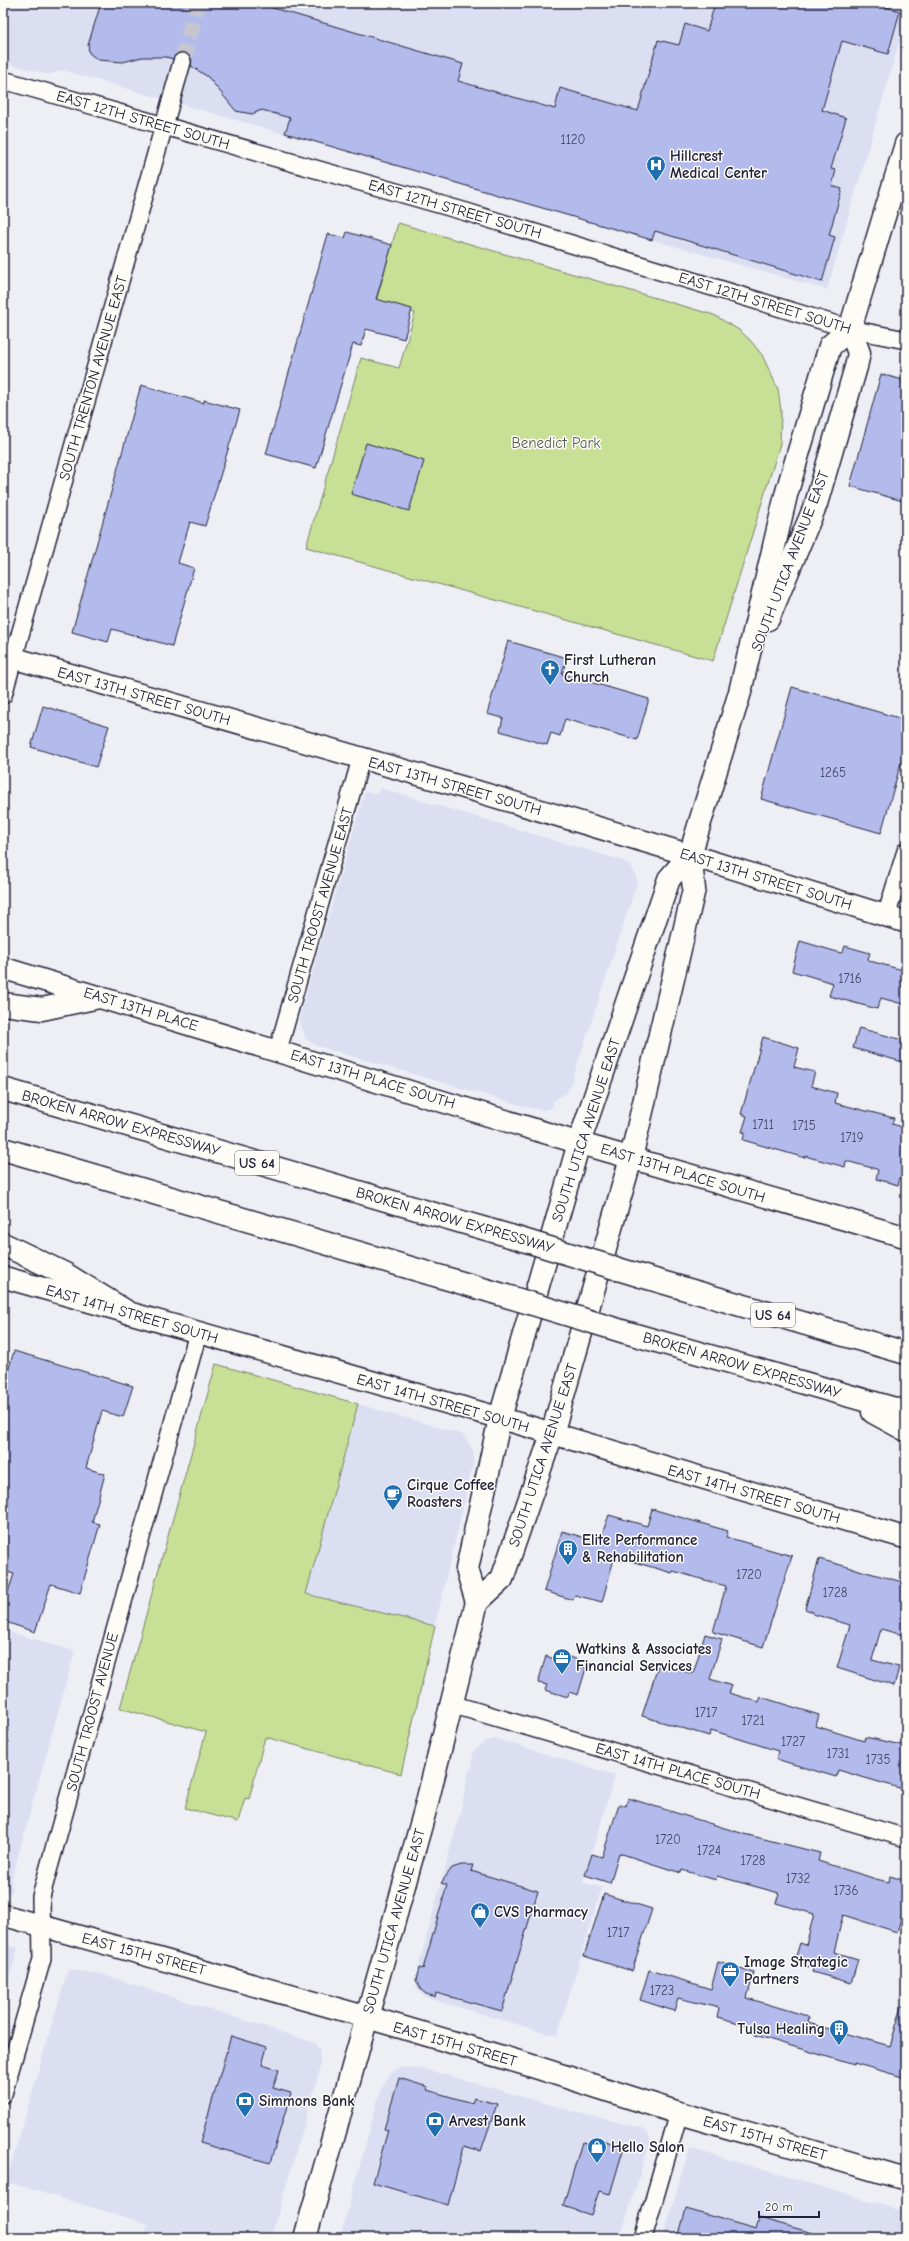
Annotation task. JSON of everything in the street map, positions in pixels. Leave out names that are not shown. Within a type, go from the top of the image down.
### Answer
[{"type":"main road","points":[[850,329],[906,144]]},
{"type":"main road","name":"SOUTH UTICA AVENUE EAST","points":[[304,2238],[424,1814],[477,1602],[467,1568],[500,1418],[579,1143],[669,879],[690,854],[744,678],[786,495],[830,346],[850,329],[859,353],[820,491],[744,678]]},
{"type":"main road","name":"SOUTH UTICA AVENUE EAST","points":[[477,1602],[502,1578],[552,1434],[631,1158],[694,889],[690,854]]},
{"type":"main road","points":[[3,1004],[42,1009],[99,997]]},
{"type":"main road","name":"BROKEN ARROW EXPRESSWAY","points":[[3,1089],[906,1353]]},
{"type":"main road","name":"BROKEN ARROW EXPRESSWAY","points":[[3,1149],[625,1332],[906,1412]]},
{"type":"main road","points":[[3,1244],[65,1274],[127,1312]]},
{"type":"main road","points":[[831,1390],[906,1430]]},
{"type":"main road","name":"EAST 15TH STREET","points":[[367,2017],[529,2065],[679,2113],[906,2179]]},
{"type":"street","name":"SOUTH TRENTON AVENUE EAST","points":[[3,694],[8,657],[182,62]]},
{"type":"street","name":"EAST 12TH STREET SOUTH","points":[[3,80],[463,211],[850,329],[906,340]]},
{"type":"street","name":"EAST 13TH STREET SOUTH","points":[[8,657],[690,854],[906,922]]},
{"type":"street","name":"SOUTH TROOST AVENUE EAST","points":[[278,1050],[361,759]]},
{"type":"street","points":[[886,916],[906,851]]},
{"type":"street","name":"EAST 13TH PLACE","points":[[3,968],[278,1050]]},
{"type":"street","name":"EAST 13TH PLACE SOUTH","points":[[278,1050],[579,1143],[906,1237]]},
{"type":"street","name":"EAST 14TH STREET SOUTH","points":[[3,1277],[500,1418],[906,1538]]},
{"type":"street","name":"SOUTH TROOST AVENUE","points":[[3,2094],[42,1959],[40,1897],[198,1333]]},
{"type":"street","name":"EAST 14TH PLACE SOUTH","points":[[451,1704],[906,1838]]},
{"type":"street","name":"EAST 15TH STREET","points":[[3,1915],[367,2017]]},
{"type":"street","points":[[643,2238],[679,2113]]},
{"type":"shaded area","name":"Hillcrest Medical Center","points":[[3,3],[906,3],[906,19],[827,290],[62,70],[49,75],[3,62]]},
{"type":"shaded area","points":[[380,788],[621,860],[628,864],[635,873],[637,882],[570,1087],[566,1093],[552,1102],[554,1107],[545,1110],[530,1108],[317,1046],[306,1039],[300,1021],[301,1011],[365,791],[378,794]]},
{"type":"shaded area","points":[[358,1404],[462,1434],[473,1451],[474,1460],[435,1626],[306,1594]]},
{"type":"shaded area","points":[[3,1630],[75,1651],[10,1885],[13,1888],[11,1893],[3,1891]]},
{"type":"shaded area","points":[[496,1739],[615,1775],[583,1883],[602,1887],[557,2036],[430,1999],[417,1989],[415,1979],[461,1809],[469,1769],[472,1770],[473,1751],[486,1741]]},
{"type":"shaded area","points":[[3,1944],[18,1948],[3,2002]]},
{"type":"shaded area","points":[[68,1969],[101,1974],[315,2043],[320,2051],[320,2070],[271,2238],[144,2238],[148,2224],[6,2182]]},
{"type":"shaded area","points":[[406,2067],[432,2071],[579,2113],[643,2128],[650,2136],[650,2142],[620,2238],[340,2238],[381,2088],[387,2077],[397,2068]]},
{"type":"shaded area","points":[[689,2148],[906,2212],[906,2238],[663,2238]]},
{"type":"green space","name":"Benedict Park","points":[[398,223],[714,315],[739,330],[750,340],[762,355],[778,389],[781,411],[780,444],[713,661],[306,547],[361,358],[399,368],[415,313],[376,302]]},
{"type":"green space","points":[[216,1364],[358,1404],[306,1594],[435,1626],[401,1774],[265,1737],[249,1799],[245,1798],[238,1822],[185,1808],[206,1732],[120,1708]]},
{"type":"building","name":"Hillcrest Medical Center","points":[[101,3],[256,3],[463,64],[458,81],[555,109],[560,88],[638,111],[658,40],[679,45],[685,24],[707,31],[715,3],[887,3],[886,7],[900,11],[888,54],[842,41],[822,110],[846,118],[831,169],[836,170],[832,186],[842,189],[829,235],[835,237],[822,282],[655,231],[652,240],[285,133],[290,118],[262,110],[252,114],[236,111],[208,77],[191,66],[192,59],[185,53],[179,52],[173,59],[166,57],[142,57],[123,62],[98,60],[89,53],[88,45]]},
{"type":"building","points":[[347,232],[392,245],[376,299],[412,309],[404,339],[366,329],[361,346],[353,344],[316,468],[266,454],[328,234],[345,238]]},
{"type":"building","points":[[881,374],[906,381],[906,502],[850,486]]},
{"type":"building","points":[[141,385],[204,403],[204,400],[240,410],[205,526],[190,522],[178,563],[194,568],[172,646],[112,629],[108,642],[72,632]]},
{"type":"building","points":[[366,443],[424,461],[409,511],[351,494]]},
{"type":"building","name":"First Lutheran Church","points":[[508,641],[567,658],[562,674],[649,699],[637,740],[565,719],[560,736],[551,733],[547,745],[500,731],[503,718],[487,714]]},
{"type":"building","points":[[792,687],[906,720],[906,745],[881,833],[761,799]]},
{"type":"building","points":[[43,706],[109,726],[96,767],[31,747]]},
{"type":"building","points":[[800,941],[841,953],[843,952],[845,946],[870,953],[868,959],[870,961],[906,971],[906,1005],[881,998],[877,1009],[829,996],[833,983],[792,971]]},
{"type":"building","points":[[859,1028],[906,1041],[906,1063],[853,1048]]},
{"type":"building","points":[[763,1037],[799,1048],[794,1067],[815,1072],[811,1086],[837,1093],[835,1103],[894,1118],[892,1124],[906,1128],[906,1170],[904,1178],[900,1177],[898,1185],[876,1179],[878,1170],[876,1169],[846,1161],[845,1167],[805,1156],[805,1158],[743,1140],[745,1132],[742,1132],[747,1116],[741,1114]]},
{"type":"building","points":[[14,1351],[133,1386],[123,1417],[102,1411],[86,1468],[105,1474],[92,1522],[100,1524],[80,1593],[51,1584],[35,1632],[3,1621],[3,1607],[14,1574],[3,1571],[3,1388]]},
{"type":"building","points":[[652,1509],[728,1531],[726,1537],[792,1556],[763,1647],[713,1632],[726,1586],[673,1571],[672,1573],[624,1559],[623,1561],[614,1559],[602,1602],[575,1595],[573,1600],[544,1591],[562,1531],[599,1542],[609,1515],[647,1526]]},
{"type":"building","points":[[819,1559],[906,1583],[906,1636],[881,1629],[872,1660],[899,1667],[894,1686],[837,1668],[850,1625],[813,1614],[813,1612],[805,1609]]},
{"type":"building","points":[[705,1634],[722,1639],[710,1679],[732,1686],[729,1693],[759,1702],[761,1697],[819,1715],[816,1726],[864,1741],[865,1737],[906,1746],[906,1790],[838,1770],[836,1777],[776,1759],[778,1751],[711,1730],[709,1736],[642,1716],[659,1663],[693,1674]]},
{"type":"building","name":"Watkins & Associates Financial Services","points":[[556,1653],[579,1660],[578,1665],[586,1668],[578,1695],[569,1692],[568,1697],[545,1690],[547,1685],[538,1683],[546,1656],[554,1659]]},
{"type":"building","points":[[628,1798],[744,1834],[820,1853],[818,1861],[876,1879],[889,1882],[890,1876],[906,1881],[906,1902],[897,1932],[843,1915],[834,1952],[858,1959],[851,1983],[812,1972],[813,1968],[794,1963],[800,1943],[806,1945],[814,1914],[776,1903],[779,1893],[717,1876],[716,1880],[682,1870],[681,1873],[619,1853],[610,1883],[585,1875],[592,1854],[602,1857],[619,1804],[626,1806]]},
{"type":"building","name":"CVS Pharmacy","points":[[461,1865],[473,1865],[471,1871],[538,1891],[502,2011],[436,1993],[435,1997],[426,1994],[421,1990],[416,1980],[419,1968],[423,1969],[447,1885],[441,1883],[452,1868]]},
{"type":"building","points":[[604,1894],[652,1909],[632,1971],[584,1956]]},
{"type":"building","points":[[718,1962],[754,1972],[747,1998],[804,2015],[809,2018],[808,2023],[890,2046],[902,2006],[906,2006],[906,2078],[854,2063],[854,2065],[755,2035],[757,2028],[717,2017],[719,2008],[678,1998],[674,2011],[640,2000],[649,1970],[711,1989]]},
{"type":"building","name":"Simmons Bank","points":[[231,2036],[267,2047],[262,2065],[279,2070],[273,2088],[291,2093],[270,2163],[200,2143]]},
{"type":"building","name":"Arvest Bank","points":[[399,2078],[428,2087],[427,2090],[472,2103],[474,2098],[497,2104],[481,2151],[464,2146],[448,2205],[373,2183],[388,2130],[384,2129]]},
{"type":"building","name":"Hello Salon","points":[[599,2139],[624,2147],[610,2194],[599,2191],[591,2215],[563,2206],[582,2142],[597,2146]]},
{"type":"building","points":[[686,2209],[756,2229],[759,2218],[813,2233],[812,2238],[678,2238]]},
{"type":"tunnel","points":[[182,62],[198,3]]},
{"type":"place","name":"Hillcrest Medical Center","points":[[656,182]]},
{"type":"place","name":"First Lutheran Church","points":[[550,686]]},
{"type":"place","name":"Cirque Coffee Roasters","points":[[393,1511]]},
{"type":"place","name":"Elite Performance & Rehabilitation","points":[[568,1566]]},
{"type":"place","name":"Watkins & Associates Financial Services","points":[[562,1675]]},
{"type":"place","name":"CVS Pharmacy","points":[[480,1929]]},
{"type":"place","name":"Image Strategic Partners","points":[[730,1988]]},
{"type":"place","name":"Tulsa Healing","points":[[839,2046]]},
{"type":"place","name":"Simmons Bank","points":[[245,2118]]},
{"type":"place","name":"Arvest Bank","points":[[435,2138]]},
{"type":"place","name":"Hello Salon","points":[[597,2164]]}]
